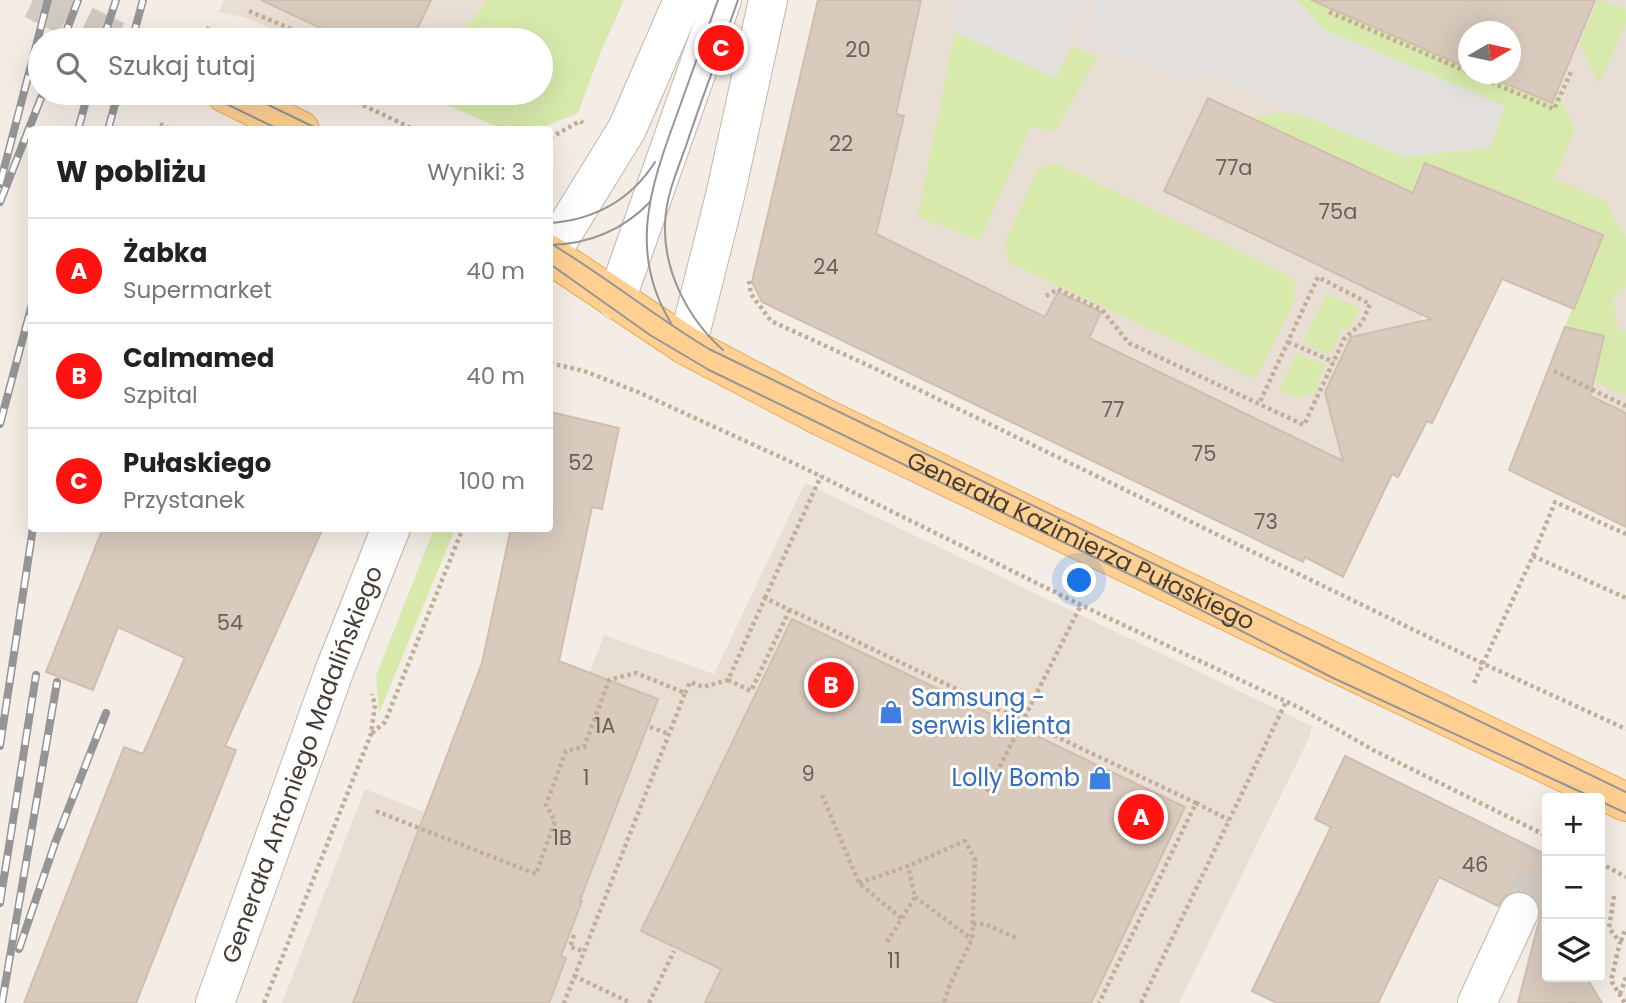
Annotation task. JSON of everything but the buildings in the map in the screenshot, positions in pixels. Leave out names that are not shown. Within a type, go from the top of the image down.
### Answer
[{"type":"main road","points":[[249,105],[292,126]]},
{"type":"main road","name":"Generała Kazimierza Pułaskiego","points":[[553,257],[687,346],[821,417],[1456,722],[1583,791],[1626,802]]},
{"type":"street","points":[[553,250],[627,130],[683,0]]},
{"type":"street","points":[[616,300],[722,0]]},
{"type":"street","points":[[687,346],[725,195],[768,0]]},
{"type":"street","name":"Generała Antoniego Madalińskiego","points":[[215,1003],[335,669],[389,532]]},
{"type":"street","points":[[1477,1003],[1519,912]]},
{"type":"path","points":[[250,11],[289,28]]},
{"type":"path","points":[[1329,12],[1458,68]]},
{"type":"path","points":[[1496,84],[1554,109],[1572,70]]},
{"type":"path","points":[[363,105],[407,126]]},
{"type":"path","points":[[553,136],[580,121],[590,126]]},
{"type":"path","points":[[160,124],[164,126]]},
{"type":"path","points":[[748,275],[751,294],[771,321],[874,368],[1484,664],[1626,729]]},
{"type":"path","points":[[1046,296],[1058,289],[1101,310],[1129,343],[1259,404],[1304,425],[1344,339],[1362,323],[1370,304],[1318,277],[1259,404]]},
{"type":"path","points":[[1288,342],[1334,362]]},
{"type":"path","points":[[553,364],[584,371],[638,392],[821,476],[1081,605],[1286,702],[1373,750],[1542,834]]},
{"type":"path","points":[[1554,371],[1626,405]]},
{"type":"path","points":[[728,680],[821,476]]},
{"type":"path","points":[[1456,722],[1555,502],[1626,534]]},
{"type":"path","points":[[264,1003],[351,780],[371,734],[384,722],[461,532]]},
{"type":"path","points":[[1533,556],[1626,598]]},
{"type":"path","points":[[765,598],[1229,820]]},
{"type":"path","points":[[987,792],[1081,605]]},
{"type":"path","points":[[564,1003],[690,682],[703,687],[728,680],[751,691],[790,610]]},
{"type":"path","points":[[376,811],[536,874],[555,821],[546,805],[566,751],[584,747],[609,680],[636,673],[685,693]]},
{"type":"path","points":[[1141,1003],[1286,702]]},
{"type":"path","points":[[650,727],[669,734]]},
{"type":"path","points":[[822,795],[859,883],[902,919]]},
{"type":"path","points":[[1099,1003],[1196,803]]},
{"type":"path","points":[[859,883],[908,866],[965,841],[975,859],[972,939],[944,1003]]},
{"type":"path","points":[[908,866],[915,897],[972,939]]},
{"type":"path","points":[[1605,866],[1626,877]]},
{"type":"path","points":[[1614,896],[1609,928],[1620,942]]},
{"type":"path","points":[[887,942],[915,897]]},
{"type":"path","points":[[973,924],[985,924],[1016,938]]},
{"type":"path","points":[[1625,1003],[1611,981],[1626,928]]},
{"type":"path","points":[[574,935],[570,947],[584,951]]},
{"type":"path","points":[[649,1003],[674,951]]},
{"type":"path","points":[[574,976],[631,1003]]},
{"type":"path","points":[[1620,995],[1626,977]]},
{"type":"shaded area","points":[[224,0],[624,0],[578,113],[545,126],[496,126],[447,105],[553,105],[553,28],[270,28],[244,17],[219,12]]},
{"type":"shaded area","points":[[818,0],[1626,0],[1626,527],[1509,470],[1603,235],[1426,163],[1397,232],[1451,257],[1303,562],[762,302],[752,282]]},
{"type":"shaded area","points":[[958,0],[1088,0],[1055,78],[952,31]]},
{"type":"shaded area","points":[[1096,0],[1292,0],[1298,2],[1323,29],[1505,106],[1490,148],[1404,157],[1198,71],[1190,85],[1081,39]]},
{"type":"shaded area","points":[[805,483],[1312,726],[1309,738],[1179,1003],[282,1003],[365,789],[521,850],[604,635],[714,674]]},
{"type":"green space","points":[[486,0],[624,0],[578,113],[545,126],[496,126],[448,105],[553,105],[553,28],[467,28]]},
{"type":"green space","points":[[1216,0],[1338,0],[1334,10],[1458,64],[1458,84],[1506,84],[1551,103],[1557,91],[1575,129],[1554,179],[1604,200],[1626,238],[1626,285],[1613,299],[1619,332],[1626,329],[1626,396],[1552,361],[1604,336],[1565,327],[1572,309],[1575,309],[1603,235],[1426,163],[1413,192],[1406,189],[1404,192],[1364,170],[1250,118],[1281,112],[1374,129]]},
{"type":"green space","points":[[1598,0],[1626,9],[1626,23],[1599,85],[1580,44]]},
{"type":"green space","points":[[955,32],[1055,77],[1073,47],[1097,56],[1055,132],[1030,127],[980,240],[917,217]]},
{"type":"green space","points":[[1056,163],[1294,278],[1295,300],[1255,379],[1008,262],[1005,242],[1037,170]]},
{"type":"green space","points":[[1327,295],[1360,308],[1348,331],[1341,329],[1330,355],[1306,345],[1304,338]]},
{"type":"green space","points":[[1297,353],[1325,365],[1315,393],[1296,398],[1279,390]]},
{"type":"green space","points":[[433,532],[454,532],[379,713],[376,676]]},
{"type":"tunnel","points":[[33,0],[91,28]]},
{"type":"tunnel","points":[[1519,912],[1542,868]]},
{"type":"tram line","points":[[671,323],[658,297],[650,271],[648,220],[658,169],[718,0]]},
{"type":"tram line","points":[[723,350],[699,324],[680,293],[668,259],[665,223],[672,184],[738,0]]},
{"type":"tram line","points":[[229,105],[272,126]]},
{"type":"tram line","points":[[269,105],[312,126]]},
{"type":"tram line","points":[[553,223],[582,218],[610,206],[635,187],[655,162]]},
{"type":"tram line","points":[[553,245],[578,242],[604,234],[617,228],[650,202]]},
{"type":"tram line","points":[[553,245],[709,349],[1626,792]]},
{"type":"tram line","points":[[553,266],[650,335],[709,370],[1160,589],[1331,677],[1583,793]]},
{"type":"tram line","points":[[1605,803],[1626,813]]},
{"type":"railway","points":[[41,28],[48,0]]},
{"type":"railway","points":[[68,28],[78,0]]},
{"type":"railway","points":[[107,28],[116,0]]},
{"type":"railway","points":[[135,28],[143,0]]},
{"type":"railway","points":[[0,184],[28,77]]},
{"type":"railway","points":[[30,126],[38,105]]},
{"type":"railway","points":[[79,126],[85,105]]},
{"type":"railway","points":[[109,126],[115,105]]},
{"type":"railway","points":[[0,202],[28,131]]},
{"type":"railway","points":[[0,424],[28,319]]},
{"type":"railway","points":[[0,746],[32,532]]},
{"type":"railway","points":[[0,903],[36,675]]},
{"type":"railway","points":[[2,1003],[57,682]]},
{"type":"railway","points":[[19,949],[55,843],[106,713]]},
{"type":"place","name":"Pułaskiego","points":[[721,48]]},
{"type":"place","name":"Calmamed","points":[[831,685]]},
{"type":"place","name":"Samsung - serwis klienta","points":[[891,712]]},
{"type":"place","name":"Lolly Bomb","points":[[1100,778]]},
{"type":"place","name":"Żabka","points":[[1141,817]]}]
